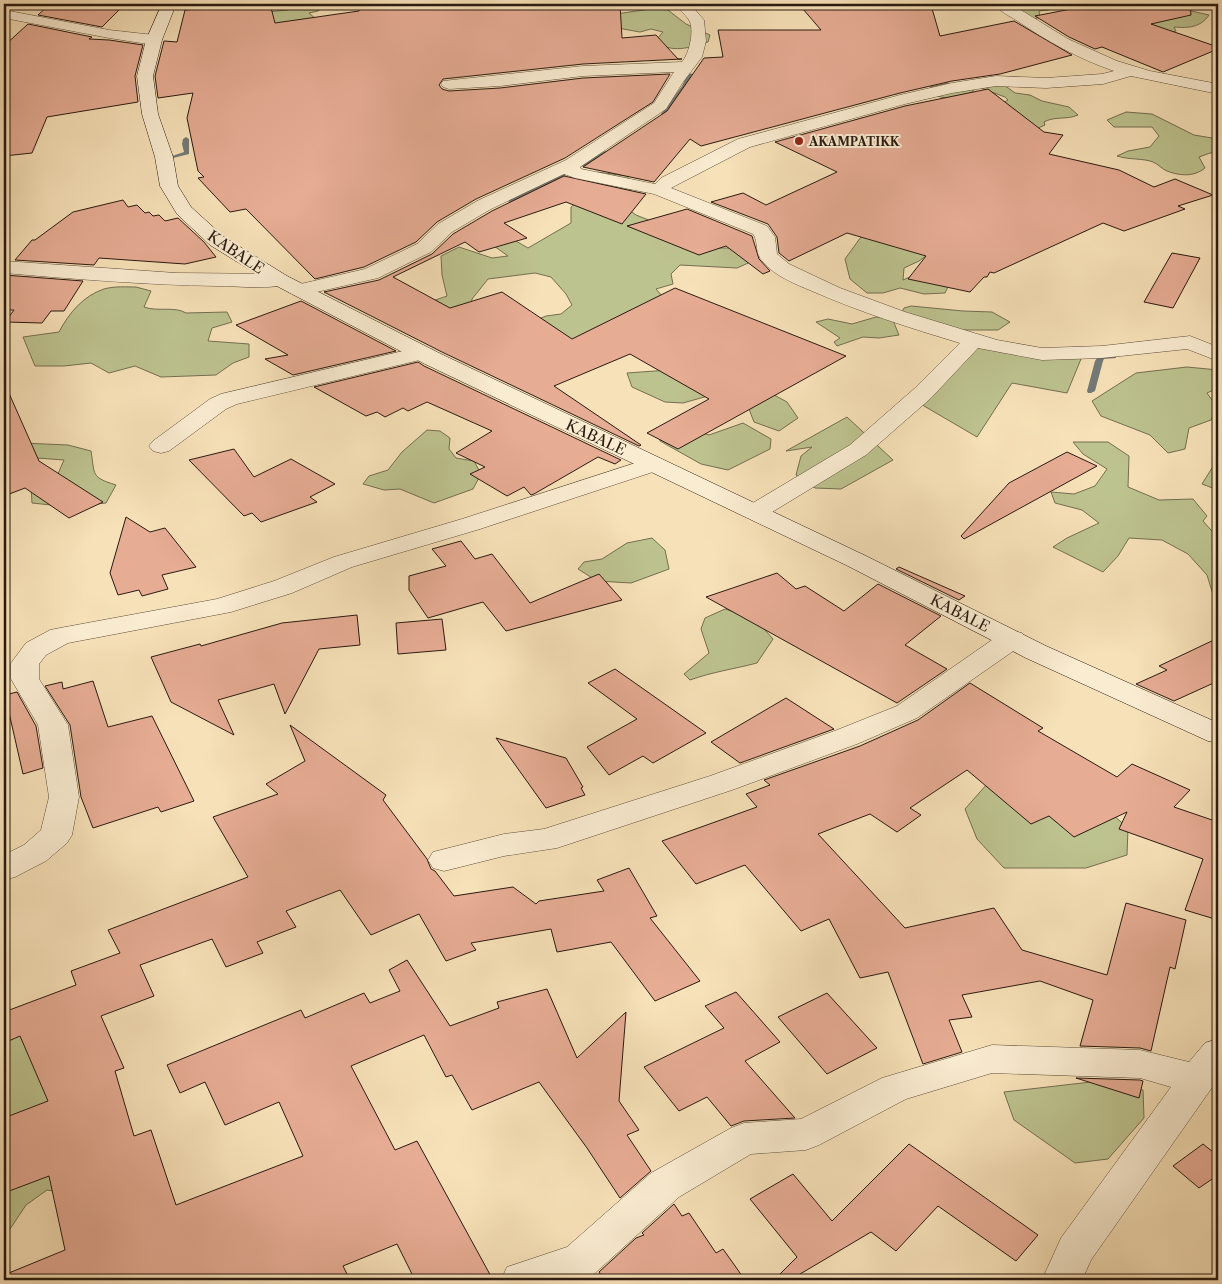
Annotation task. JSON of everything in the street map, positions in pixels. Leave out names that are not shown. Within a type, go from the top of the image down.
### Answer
[{"type":"street","name":"KABALE","points":[[169,4],[154,40],[145,76],[150,114],[164,157],[169,186],[184,210],[210,236],[290,285],[420,353],[755,512],[1012,639],[1218,734]]},
{"type":"street","points":[[4,267],[121,277],[290,285],[371,274],[424,248],[445,228],[484,205],[572,164],[660,106],[694,57],[698,40],[696,20],[682,4]]},
{"type":"street","points":[[1002,4],[1026,21],[1069,44],[1130,71],[1218,89]]},
{"type":"street","points":[[4,14],[109,34],[154,40]]},
{"type":"street","points":[[449,84],[584,71],[686,67]]},
{"type":"street","points":[[659,190],[667,182],[744,143],[900,100],[952,88],[996,81],[1046,83],[1103,79],[1130,71]]},
{"type":"street","points":[[572,164],[570,170],[575,173],[659,190],[760,230],[765,236],[764,244],[770,259],[812,285],[994,346],[1042,354],[1102,352],[1190,342],[1218,356]]},
{"type":"street","points":[[755,512],[858,450],[923,393],[974,340]]},
{"type":"street","points":[[161,446],[218,404],[229,399],[420,353]]},
{"type":"street","points":[[4,869],[35,853],[56,835],[64,797],[56,761],[53,725],[25,679],[25,663],[36,649],[60,636],[222,606],[283,588],[343,562],[471,524],[654,464]]},
{"type":"street","points":[[444,860],[504,845],[546,840],[721,782],[847,737],[906,712],[1012,639]]},
{"type":"street","points":[[520,1280],[580,1261],[665,1185],[744,1139],[806,1134],[894,1088],[992,1059],[1208,1066]]},
{"type":"street","points":[[1062,1280],[1075,1250],[1208,1066]]},
{"type":"green space","points":[[296,4],[338,4],[326,5],[318,11],[309,13],[317,20],[259,25],[255,13],[288,10]]},
{"type":"green space","points":[[1011,4],[1057,4],[1049,10],[1039,11],[1040,17],[1032,20]]},
{"type":"green space","points":[[1110,4],[1143,4],[1148,10],[1165,5],[1209,15],[1198,25],[1174,27],[1176,31],[1163,35],[1124,8]]},
{"type":"green space","points":[[664,7],[686,24],[710,35],[708,42],[674,49],[661,45],[656,40],[663,32],[651,29],[640,32],[606,26],[602,16]]},
{"type":"green space","points":[[948,83],[974,89],[972,93],[998,106],[1008,100],[1005,97],[981,88],[998,85],[1007,87],[1015,93],[1030,95],[1042,101],[1069,107],[1078,115],[1048,120],[1044,122],[1045,125],[1036,129],[962,101],[936,96],[930,87]]},
{"type":"green space","points":[[1126,112],[1152,114],[1194,135],[1218,139],[1218,153],[1210,153],[1199,157],[1205,168],[1187,175],[1167,171],[1149,161],[1117,156],[1128,151],[1150,147],[1159,136],[1152,127],[1114,127],[1107,120]]},
{"type":"green space","points":[[597,172],[628,176],[629,189],[636,195],[620,203],[636,215],[669,228],[708,248],[742,248],[755,260],[737,268],[680,265],[671,274],[673,284],[656,289],[670,305],[569,341],[401,312],[447,296],[442,275],[441,256],[459,247],[492,258],[508,256],[473,231],[483,222],[528,248],[571,223],[571,207],[586,195],[576,185]],"holes":[[[535,273],[551,277],[566,294],[572,305],[561,314],[546,316],[536,320],[469,317],[472,299],[488,279]]]},
{"type":"green space","points":[[866,230],[937,248],[919,261],[904,268],[903,280],[921,272],[951,281],[945,293],[924,294],[900,288],[883,293],[867,293],[850,279],[845,259]]},
{"type":"green space","points":[[112,287],[136,287],[151,291],[144,307],[177,310],[186,313],[227,312],[232,322],[212,328],[208,341],[249,344],[249,357],[233,363],[216,375],[161,377],[135,366],[109,373],[91,363],[64,366],[35,366],[23,337],[59,332],[77,306],[96,292]]},
{"type":"green space","points":[[911,306],[992,312],[1010,322],[998,330],[957,330],[902,312],[904,308]]},
{"type":"green space","points":[[876,317],[892,318],[899,335],[879,338],[863,337],[837,346],[834,342],[840,338],[816,322],[828,319],[852,324]]},
{"type":"green space","points":[[978,345],[1077,356],[1081,359],[1067,393],[1012,383],[977,437],[919,403]]},
{"type":"green space","points":[[1187,367],[1218,370],[1218,388],[1207,393],[1217,407],[1211,420],[1189,428],[1185,449],[1168,453],[1150,435],[1101,416],[1092,401],[1136,373]]},
{"type":"green space","points":[[669,370],[765,390],[787,402],[798,418],[779,431],[754,422],[749,409],[715,394],[683,403],[665,402],[632,387],[627,373]]},
{"type":"green space","points":[[847,417],[893,460],[841,489],[815,488],[796,475],[801,456],[812,447],[786,451]]},
{"type":"green space","points":[[743,423],[771,439],[770,449],[728,470],[701,464],[660,441],[658,434],[684,427],[709,435]]},
{"type":"green space","points":[[427,430],[440,431],[450,438],[449,449],[456,458],[474,461],[481,474],[473,489],[434,503],[400,489],[384,490],[363,484],[369,476],[388,470],[402,452]]},
{"type":"green space","points":[[1073,442],[1108,442],[1129,456],[1128,487],[1159,500],[1193,499],[1207,516],[1203,521],[1218,538],[1218,611],[1207,575],[1188,554],[1162,540],[1129,538],[1118,556],[1103,572],[1053,547],[1067,538],[1099,523],[1082,510],[1055,503],[1051,492],[1074,494],[1095,486],[1107,469],[1083,454]]},
{"type":"green space","points":[[22,443],[68,445],[91,451],[94,471],[98,477],[116,485],[106,503],[70,507],[32,503],[31,486],[57,476],[64,460],[37,458],[17,465],[4,454]]},
{"type":"green space","points":[[1218,460],[1218,490],[1202,484]]},
{"type":"green space","points":[[652,538],[665,550],[669,569],[631,583],[597,581],[578,569],[584,562],[602,559],[627,543]]},
{"type":"green space","points":[[725,609],[755,619],[773,639],[757,663],[690,680],[684,674],[709,653],[701,629],[705,618]]},
{"type":"green space","points":[[995,775],[1097,801],[1128,828],[1127,855],[1086,868],[1004,868],[977,839],[965,809]]},
{"type":"green space","points":[[25,1023],[65,1029],[66,1193],[47,1190],[26,1205],[4,1238],[4,1024]]},
{"type":"green space","points":[[1091,1082],[1143,1090],[1144,1118],[1108,1159],[1075,1163],[1014,1120],[1004,1092]]},
{"type":"building","points":[[50,4],[114,4],[111,7],[122,7],[102,27],[38,15]]},
{"type":"building","points":[[222,4],[270,4],[275,23],[359,11],[360,4],[620,4],[622,38],[656,35],[678,59],[682,59],[583,64],[443,79],[439,85],[442,89],[449,91],[500,88],[583,78],[670,74],[653,102],[565,158],[476,199],[437,222],[416,242],[364,267],[315,279],[246,209],[230,212],[198,178],[204,177],[198,171],[187,118],[193,93],[158,98],[155,76],[164,41],[177,42],[185,10],[222,7]]},
{"type":"building","points":[[904,4],[931,5],[940,36],[1014,21],[1072,55],[1000,74],[952,81],[900,93],[701,146],[690,139],[654,182],[583,167],[667,111],[704,58],[723,57],[718,30],[821,30],[803,9],[904,6]]},
{"type":"building","points":[[1097,4],[1190,4],[1191,15],[1151,24],[1218,47],[1218,49],[1163,72],[1102,47],[1095,49],[1069,37],[1035,16]]},
{"type":"building","points":[[28,24],[92,37],[89,39],[143,45],[135,76],[138,102],[47,117],[32,153],[4,156],[4,46]]},
{"type":"building","points":[[988,89],[1044,132],[1063,135],[1049,154],[1119,170],[1154,187],[1175,179],[1213,195],[1178,206],[1185,209],[1124,231],[1103,223],[994,273],[990,272],[970,292],[908,279],[926,256],[847,233],[789,261],[779,253],[777,237],[768,224],[711,202],[743,193],[766,205],[837,172],[775,142],[905,106]]},
{"type":"building","points":[[564,176],[646,194],[622,224],[566,202],[504,223],[527,238],[479,252],[465,242],[393,277],[450,308],[502,292],[572,339],[675,288],[846,356],[678,449],[647,433],[709,399],[630,354],[554,386],[641,445],[639,446],[442,352],[324,292],[379,280],[432,254],[453,234],[492,211]]},
{"type":"building","points":[[123,200],[128,207],[137,205],[145,213],[149,212],[153,216],[159,215],[165,221],[178,218],[204,242],[216,257],[185,264],[99,258],[94,265],[15,260],[32,240],[35,240],[73,212]]},
{"type":"building","points":[[687,209],[752,236],[759,259],[770,271],[763,274],[726,246],[699,255],[627,226]]},
{"type":"building","points":[[1172,253],[1200,258],[1173,308],[1144,302]]},
{"type":"building","points":[[4,275],[83,281],[64,311],[51,311],[42,323],[5,322],[14,310],[4,310]]},
{"type":"building","points":[[301,301],[396,351],[293,375],[265,359],[288,355],[236,325]]},
{"type":"building","points":[[418,362],[621,460],[615,464],[598,457],[534,494],[531,495],[524,487],[507,496],[470,474],[485,467],[456,453],[492,431],[427,402],[408,411],[403,408],[385,417],[377,412],[366,416],[314,387]]},
{"type":"building","points":[[4,382],[39,461],[103,502],[69,518],[25,488],[4,496]]},
{"type":"building","points":[[234,449],[254,477],[291,459],[335,484],[310,497],[317,502],[261,522],[252,513],[244,516],[189,460]]},
{"type":"building","points":[[1067,452],[1097,466],[964,539],[961,536],[1009,483]]},
{"type":"building","points":[[126,517],[150,532],[165,528],[196,567],[162,575],[168,589],[142,596],[139,590],[118,595],[110,573]]},
{"type":"building","points":[[461,541],[475,559],[492,554],[530,603],[599,574],[622,600],[506,631],[483,602],[428,618],[409,590],[409,576],[446,566],[432,549]]},
{"type":"building","points":[[899,567],[965,596],[959,600],[896,569]]},
{"type":"building","points":[[777,573],[796,589],[805,586],[844,611],[878,584],[941,616],[905,645],[947,669],[897,703],[706,597]]},
{"type":"building","points":[[357,615],[360,645],[319,649],[285,714],[274,684],[218,700],[234,735],[171,702],[151,657],[200,644],[201,646],[282,623]]},
{"type":"building","points":[[442,619],[446,650],[398,654],[396,623]]},
{"type":"building","points":[[1218,638],[1218,681],[1174,701],[1136,684],[1167,670],[1159,666]]},
{"type":"building","points":[[615,669],[706,733],[653,763],[643,756],[609,775],[587,747],[637,719],[588,683]]},
{"type":"building","points":[[93,681],[108,727],[152,716],[194,801],[161,812],[158,807],[93,828],[81,797],[70,725],[45,686],[62,682],[63,689]]},
{"type":"building","points":[[970,683],[1043,728],[1038,731],[1117,777],[1132,764],[1190,790],[1174,807],[1218,822],[1218,920],[1185,910],[1203,859],[1119,829],[1127,812],[1074,837],[1049,816],[1031,824],[967,770],[910,808],[921,815],[897,832],[870,814],[818,834],[905,928],[994,908],[1022,950],[1107,975],[1126,903],[1186,920],[1175,969],[1170,967],[1151,1051],[1140,1048],[1080,1046],[1093,1000],[1040,981],[962,995],[972,1017],[949,1020],[962,1052],[923,1064],[888,972],[860,978],[829,919],[801,931],[745,865],[696,884],[662,841],[757,807],[746,794],[770,785],[764,780],[860,746],[918,720]]},
{"type":"building","points":[[17,692],[36,726],[43,768],[23,774],[5,695]]},
{"type":"building","points":[[786,698],[834,729],[740,763],[711,742]]},
{"type":"building","points":[[290,725],[386,795],[383,800],[427,859],[431,869],[435,871],[454,896],[513,887],[536,904],[539,901],[604,891],[597,880],[629,868],[657,916],[650,918],[700,981],[655,1001],[611,942],[557,952],[551,929],[471,943],[476,950],[446,961],[419,914],[371,935],[340,890],[286,911],[296,927],[257,942],[263,953],[226,967],[212,939],[140,965],[154,996],[101,1016],[124,1068],[115,1071],[134,1136],[151,1130],[176,1205],[303,1156],[279,1102],[225,1125],[205,1082],[180,1093],[167,1065],[301,1010],[305,1018],[364,993],[370,1003],[400,991],[389,970],[407,960],[450,1026],[499,1008],[497,1002],[547,989],[577,1058],[626,1012],[619,1101],[639,1130],[627,1135],[651,1171],[620,1198],[587,1148],[539,1082],[472,1110],[452,1075],[446,1077],[424,1035],[351,1066],[395,1150],[417,1141],[493,1280],[415,1280],[397,1244],[343,1266],[350,1280],[4,1280],[4,1275],[65,1250],[49,1176],[4,1193],[4,1149],[9,1148],[9,1116],[48,1101],[20,1036],[4,1043],[4,1012],[76,985],[71,971],[120,953],[108,930],[248,877],[213,817],[278,794],[266,784],[305,761]]},
{"type":"building","points":[[496,738],[566,758],[583,787],[581,788],[585,795],[546,808]]},
{"type":"building","points":[[736,992],[780,1042],[745,1061],[795,1118],[744,1121],[731,1126],[707,1097],[679,1111],[644,1067],[724,1028],[705,1006]]},
{"type":"building","points":[[827,993],[877,1048],[827,1074],[778,1017]]},
{"type":"building","points":[[1076,1078],[1140,1080],[1143,1081],[1139,1098]]},
{"type":"building","points":[[909,1144],[1038,1235],[1016,1261],[938,1206],[896,1251],[871,1232],[790,1280],[781,1280],[778,1276],[797,1257],[750,1199],[793,1174],[832,1221]]},
{"type":"building","points":[[1203,1144],[1218,1156],[1218,1175],[1199,1188],[1173,1166]]},
{"type":"building","points":[[674,1204],[682,1216],[689,1213],[716,1253],[723,1249],[745,1280],[604,1280],[599,1272],[636,1238],[644,1235],[642,1233]]},
{"type":"waterway","points":[[664,114],[685,86],[690,74]]},
{"type":"waterway","points":[[171,158],[187,153],[186,139]]},
{"type":"waterway","points":[[583,166],[605,153]]},
{"type":"waterway","points":[[509,201],[563,175]]},
{"type":"waterway","points":[[1091,391],[1099,361],[1102,357],[1113,356]]},
{"type":"place","name":"AKAMPATIKK","points":[[799,141]]}]
